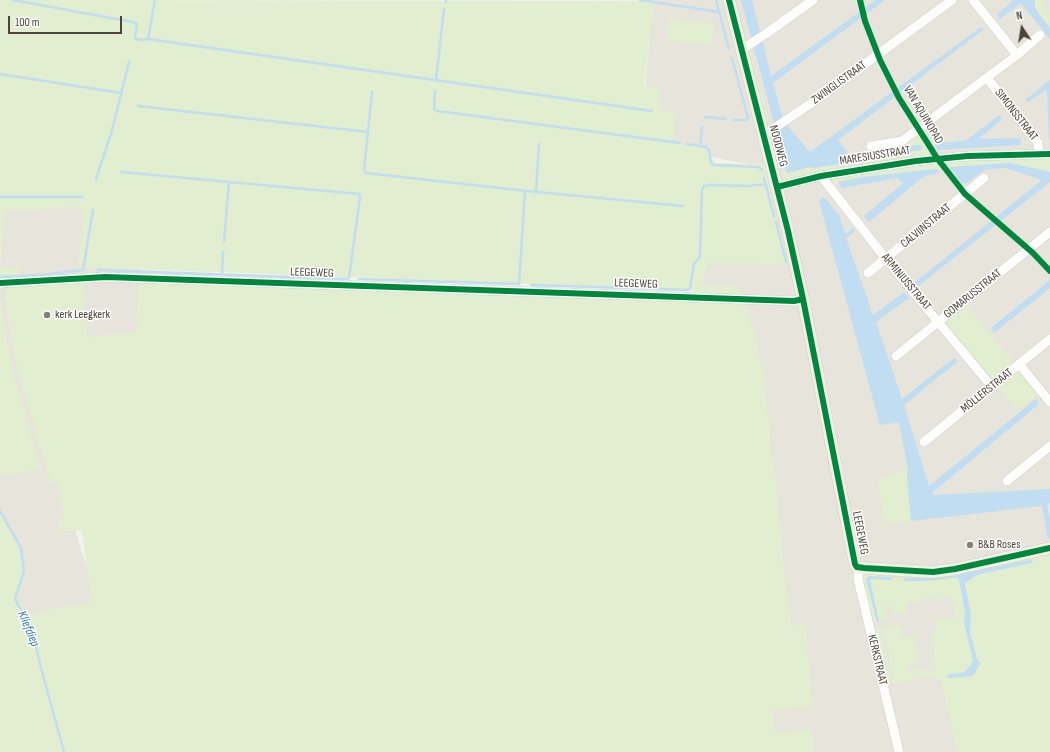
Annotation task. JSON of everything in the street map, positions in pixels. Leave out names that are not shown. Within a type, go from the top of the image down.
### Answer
[{"type":"main road","name":"NOODWEG","points":[[729,0],[744,48],[767,133],[777,187],[803,299]]},
{"type":"main road","name":"LEEGEWEG","points":[[803,299],[854,559],[857,566],[860,568],[926,572],[942,571],[1050,548]]},
{"type":"street","points":[[744,48],[813,0]]},
{"type":"street","name":"ZWINGLISTRAAT","points":[[767,133],[952,0]]},
{"type":"street","points":[[973,0],[1017,55]]},
{"type":"street","name":"SIMONSSTRAAT","points":[[871,146],[902,141],[987,78],[1040,36]]},
{"type":"street","name":"SIMONSSTRAAT","points":[[987,78],[1038,142],[1039,154]]},
{"type":"street","name":"MARESIUSSTRAAT","points":[[777,187],[821,176],[941,158],[1050,154]]},
{"type":"street","name":"ARMINIUSSTRAAT","points":[[821,176],[886,259],[992,387]]},
{"type":"street","name":"CALVIJNSTRAAT","points":[[868,273],[984,178]]},
{"type":"street","name":"GOMARUSSTRAAT","points":[[896,356],[1050,232]]},
{"type":"street","name":"LEEGEWEG","points":[[0,283],[106,277],[794,301],[803,299]]},
{"type":"street","name":"MÖLLERSTRAAT","points":[[924,442],[1050,339]]},
{"type":"street","points":[[1019,364],[1050,402]]},
{"type":"street","points":[[1008,481],[1050,446]]},
{"type":"street","name":"KERKSTRAAT","points":[[860,568],[858,577],[859,582],[899,752]]},
{"type":"shaded area","points":[[645,0],[1050,0],[1050,558],[969,572],[997,702],[965,752],[812,752],[773,739],[770,706],[785,631],[697,307],[698,261],[785,260],[764,167],[670,149],[643,111],[653,2]]},
{"type":"shaded area","points":[[102,192],[141,266],[140,339],[19,347],[99,607],[23,626],[0,531],[0,195]]},
{"type":"green space","points":[[0,0],[655,1],[644,85],[661,90],[659,110],[676,112],[674,142],[702,145],[716,163],[763,164],[788,264],[707,263],[703,286],[737,287],[739,295],[704,294],[690,290],[274,274],[98,268],[78,269],[83,219],[82,211],[79,207],[4,211],[1,268],[19,268],[19,274],[0,276]]},
{"type":"green space","points":[[1035,0],[1044,0],[1043,5],[1050,16],[1050,22],[1047,24],[1035,7]]},
{"type":"green space","points":[[669,18],[715,24],[711,46],[666,39]]},
{"type":"green space","points":[[751,55],[766,109],[768,122],[765,124],[749,56]]},
{"type":"green space","points":[[776,133],[786,172],[788,173],[811,167],[814,168],[916,152],[917,145],[901,147],[901,144],[919,134],[932,154],[849,165],[785,179],[773,135]]},
{"type":"green space","points":[[1050,157],[1050,172],[1010,163],[949,167],[942,162],[968,160]]},
{"type":"green space","points":[[938,163],[943,169],[863,177],[838,182],[833,187],[830,183],[834,178],[894,168]]},
{"type":"green space","points":[[83,281],[87,337],[136,332],[139,283],[620,298],[746,305],[764,375],[771,449],[778,499],[783,566],[791,625],[805,624],[813,706],[772,711],[775,735],[812,729],[814,752],[0,752],[0,509],[17,545],[23,564],[18,600],[28,616],[57,608],[92,603],[82,531],[61,531],[58,522],[63,519],[64,514],[62,503],[56,482],[50,481],[18,370],[11,337],[5,294],[7,288],[12,287]]},
{"type":"green space","points":[[0,297],[9,356],[41,469],[0,476]]},
{"type":"green space","points":[[967,305],[1013,362],[992,379],[944,323]]},
{"type":"green space","points":[[1019,371],[1038,394],[1017,411],[999,388]]},
{"type":"green space","points":[[908,469],[907,478],[911,521],[884,524],[878,480]]},
{"type":"green space","points":[[1050,552],[1050,752],[958,752],[941,681],[927,676],[893,684],[887,641],[880,628],[899,625],[902,629],[904,637],[914,635],[919,663],[909,665],[910,671],[922,670],[934,672],[936,671],[933,661],[936,659],[930,635],[937,633],[934,620],[955,617],[951,597],[938,600],[937,597],[906,603],[907,614],[903,615],[903,613],[894,615],[892,605],[886,606],[889,619],[879,621],[870,580],[891,580],[870,576],[866,580],[877,622],[873,623],[862,578],[864,574],[924,575]],"holes":[[[1031,560],[1033,561],[1032,563],[977,575],[965,583],[971,614],[969,629],[979,662],[975,674],[947,678],[948,675],[965,672],[973,661],[964,623],[965,612],[959,579],[957,577],[920,581],[904,578],[939,578]]]},
{"type":"green space","points":[[878,628],[885,648],[891,684],[888,685],[875,633],[876,629]]},
{"type":"water","points":[[741,0],[752,0],[771,76],[876,0],[885,0],[773,83],[785,126],[787,125],[810,152],[981,27],[983,30],[838,140],[850,156],[917,145],[921,145],[921,150],[814,168],[810,167],[788,173],[786,172]]},
{"type":"water","points":[[1014,0],[1035,0],[1035,7],[1038,13],[1050,28],[1050,39],[1021,3],[1000,19],[997,14]]},
{"type":"water","points":[[1050,80],[1050,140],[1047,89],[1028,102],[1025,100]]},
{"type":"water","points":[[999,115],[1002,120],[980,137],[980,139],[1018,138],[1021,139],[1020,145],[938,150],[936,148],[937,143],[963,141],[968,139]]},
{"type":"water","points":[[1010,163],[1050,172],[1050,182],[917,287],[914,283],[1042,180],[1006,168],[984,170],[967,183],[962,183],[949,167]]},
{"type":"water","points":[[938,169],[939,173],[923,177],[869,222],[864,216],[903,183],[897,178],[842,188],[838,182],[863,177]]},
{"type":"water","points":[[823,197],[839,215],[845,233],[853,228],[855,231],[846,238],[873,315],[904,292],[909,298],[876,322],[902,399],[954,358],[957,362],[904,405],[929,486],[1036,399],[1039,404],[932,493],[934,495],[1050,489],[1050,503],[1047,505],[1050,520],[1050,538],[1048,539],[1042,506],[911,521],[907,478],[908,469],[899,422],[880,425],[819,201]]},
{"type":"water","points":[[1050,280],[1050,288],[994,333],[991,328]]},
{"type":"water","points":[[1031,560],[1033,561],[1032,563],[977,575],[965,583],[971,614],[970,632],[977,660],[981,664],[978,666],[975,674],[971,676],[947,678],[948,675],[965,672],[973,661],[964,623],[965,612],[959,579],[957,577],[936,580],[904,581],[903,578],[939,578]]},
{"type":"water","points":[[870,576],[892,577],[893,579],[870,580],[879,621],[877,622],[866,580]]},
{"type":"waterway","points":[[13,0],[133,22],[137,24],[136,39],[143,40],[148,39],[155,0]]},
{"type":"waterway","points":[[640,0],[719,12]]},
{"type":"waterway","points":[[716,0],[729,49]]},
{"type":"waterway","points":[[436,80],[444,9]]},
{"type":"waterway","points":[[148,39],[652,111]]},
{"type":"waterway","points":[[732,58],[748,118],[746,120],[732,120]]},
{"type":"waterway","points":[[96,179],[111,134],[129,62]]},
{"type":"waterway","points":[[0,74],[121,93]]},
{"type":"waterway","points":[[435,91],[434,109],[437,111],[680,143]]},
{"type":"waterway","points":[[372,92],[364,170],[366,173],[527,191],[683,206]]},
{"type":"waterway","points":[[138,106],[368,132]]},
{"type":"waterway","points":[[705,117],[726,119]]},
{"type":"waterway","points":[[700,146],[702,127]]},
{"type":"waterway","points":[[536,191],[539,144]]},
{"type":"waterway","points":[[686,144],[706,147],[709,150],[711,163],[714,165],[759,167],[762,170]]},
{"type":"waterway","points":[[98,270],[349,278],[360,197],[359,194],[121,172]]},
{"type":"waterway","points":[[764,178],[774,216]]},
{"type":"waterway","points":[[224,241],[229,182]]},
{"type":"waterway","points":[[531,285],[688,290],[690,288],[694,264],[700,257],[702,190],[704,186],[748,186],[765,184]]},
{"type":"waterway","points":[[359,279],[519,284],[525,191]]},
{"type":"waterway","points":[[0,197],[83,197]]},
{"type":"waterway","points":[[0,277],[40,275],[83,270],[93,210]]},
{"type":"waterway","points":[[776,222],[786,262]]},
{"type":"waterway","points":[[222,274],[223,252]]},
{"type":"waterway","name":"Kliefdiep","points":[[0,511],[21,548],[24,571],[15,599],[24,615],[35,641],[64,752]]},
{"type":"cycle path","points":[[729,0],[788,231],[803,299],[855,564],[857,567],[864,568],[933,572],[955,569],[1050,548]]},
{"type":"cycle path","name":"VAN AQUINOPAD","points":[[860,0],[865,21],[880,60],[899,98],[937,158],[965,194],[1033,253],[1050,271]]},
{"type":"cycle path","points":[[777,187],[821,176],[916,161],[968,156],[1050,154]]},
{"type":"cycle path","points":[[0,283],[106,277],[794,301],[803,299]]},
{"type":"place","name":"kerk Leegkerk","points":[[47,315]]},
{"type":"place","name":"B&B Roses","points":[[970,545]]}]
